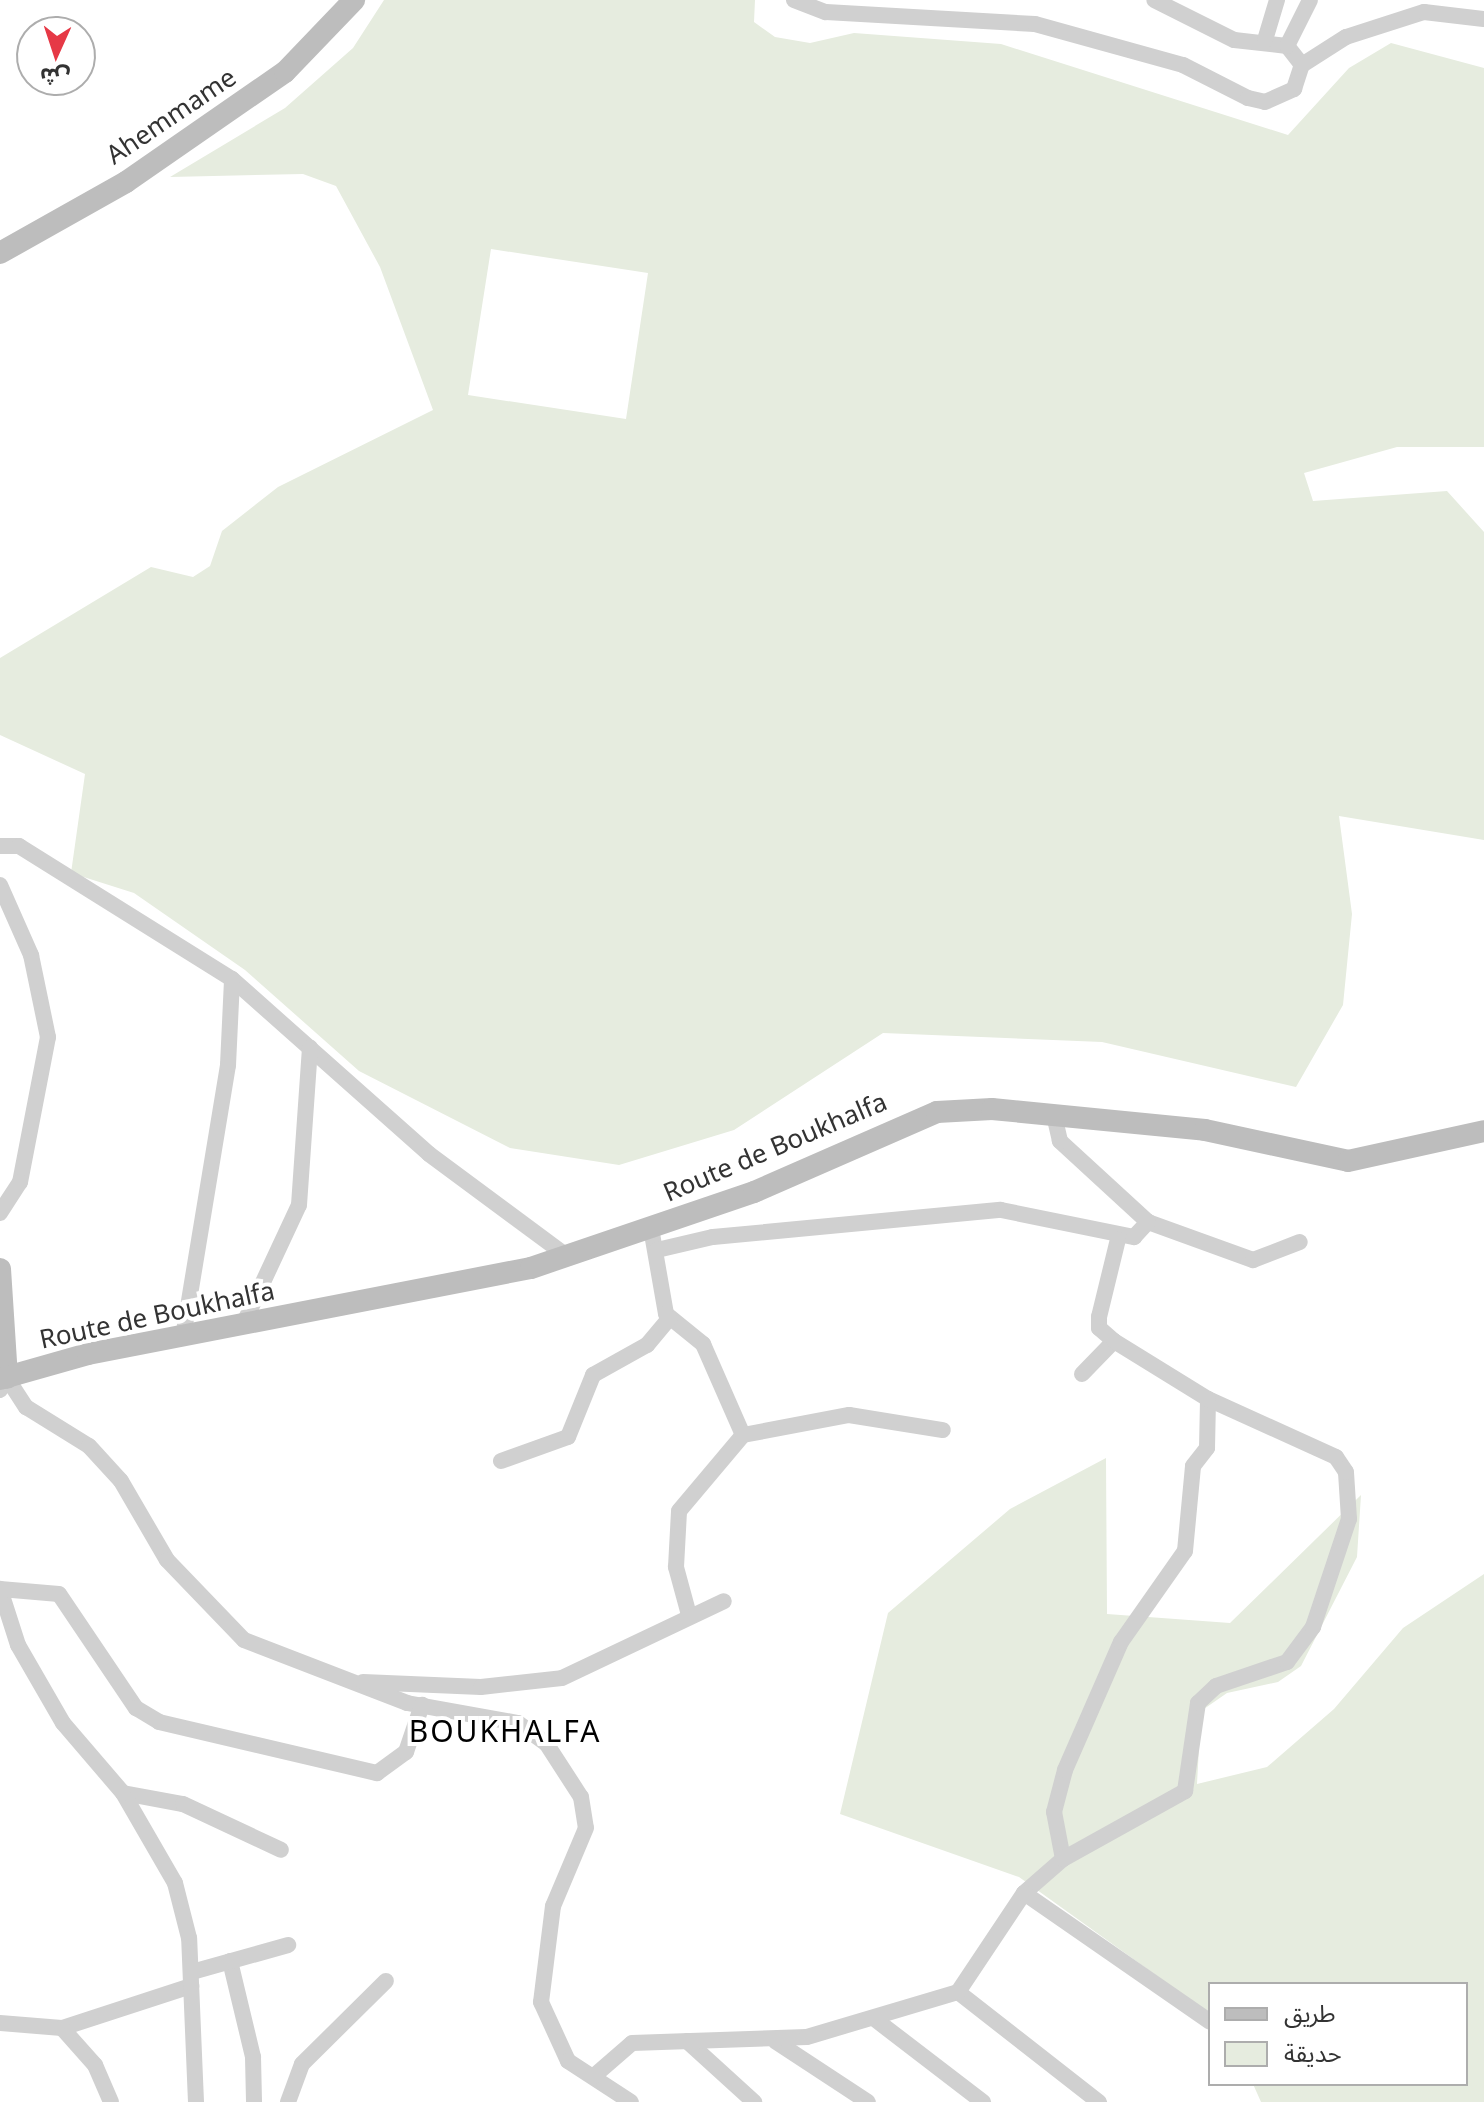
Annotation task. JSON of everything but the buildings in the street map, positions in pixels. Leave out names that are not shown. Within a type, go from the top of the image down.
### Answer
[{"type":"main road","name":"Ahemmame","points":[[0,253],[126,182],[285,72],[354,0]]},
{"type":"main road","name":"Route de Boukhalfa","points":[[2,1383],[183,1337],[469,1284],[567,1256],[654,1239],[917,1118],[965,1109],[1205,1130],[1348,1161],[1484,1131]]},
{"type":"main road","points":[[0,1269],[2,1383]]},
{"type":"street","points":[[794,0],[826,12],[956,15],[1075,33],[1183,65],[1265,102],[1294,89],[1302,65],[1346,37],[1424,12],[1484,19]]},
{"type":"street","points":[[1154,0],[1234,40],[1265,40],[1287,46],[1302,65]]},
{"type":"street","points":[[1265,40],[1277,0]]},
{"type":"street","points":[[1287,46],[1310,0]]},
{"type":"street","points":[[0,846],[19,846],[232,979],[429,1154],[567,1256]]},
{"type":"street","points":[[0,885],[31,955],[48,1037],[20,1182],[0,1213]]},
{"type":"street","points":[[183,1337],[228,1065],[232,979]]},
{"type":"street","points":[[243,1325],[299,1205],[310,1047]]},
{"type":"street","points":[[1054,1116],[1060,1141],[1148,1222],[1253,1260],[1300,1242]]},
{"type":"street","points":[[743,1435],[703,1344],[670,1318],[654,1239],[713,1237],[1001,1210],[1118,1239],[1134,1237],[1148,1222]]},
{"type":"street","points":[[594,2076],[632,2043],[775,2041],[876,2020],[911,2001],[958,1992],[1024,1893],[1063,1859],[1185,1791],[1198,1703],[1216,1686],[1287,1662],[1313,1627],[1339,1565],[1349,1519],[1346,1472],[1336,1457],[1208,1399],[1114,1341],[1099,1328],[1118,1239]]},
{"type":"street","points":[[501,1461],[568,1437],[593,1375],[647,1345],[670,1318]]},
{"type":"street","points":[[1082,1374],[1114,1341]]},
{"type":"street","points":[[2,1383],[26,1407],[100,1457],[167,1560],[244,1640],[422,1705],[518,1723],[546,1743],[586,1812],[582,1842],[553,1906],[541,1984],[546,2017],[568,2061],[631,2102]]},
{"type":"street","points":[[1063,1859],[1054,1812],[1065,1770],[1121,1642],[1185,1551],[1193,1466],[1207,1448],[1208,1399]]},
{"type":"street","points":[[689,1615],[676,1567],[679,1511],[743,1435],[849,1415],[943,1430]]},
{"type":"street","points":[[196,2102],[192,1979],[175,1883],[123,1793],[63,1723],[18,1645],[0,1589],[59,1594],[136,1708],[159,1722],[377,1773],[406,1752],[422,1705]]},
{"type":"street","points":[[350,1681],[481,1687],[562,1678],[724,1601]]},
{"type":"street","points":[[123,1793],[183,1804],[281,1850]]},
{"type":"street","points":[[1024,1893],[1208,2021]]},
{"type":"street","points":[[0,2023],[62,2028],[192,1979],[230,1961],[288,1945]]},
{"type":"street","points":[[230,1961],[253,2057],[254,2102]]},
{"type":"street","points":[[288,2102],[302,2064],[386,1981]]},
{"type":"street","points":[[958,1992],[1099,2102]]},
{"type":"street","points":[[876,2020],[983,2102]]},
{"type":"street","points":[[62,2028],[95,2065],[111,2102]]},
{"type":"street","points":[[687,2041],[754,2102]]},
{"type":"street","points":[[775,2041],[868,2102]]},
{"type":"green space","points":[[384,0],[755,0],[754,22],[775,37],[810,43],[854,33],[1001,44],[1288,135],[1349,68],[1391,43],[1484,68],[1484,447],[1397,447],[1304,473],[1313,501],[1447,491],[1484,532],[1484,840],[1339,816],[1352,914],[1343,1005],[1296,1087],[1102,1042],[883,1033],[734,1130],[619,1165],[510,1148],[359,1071],[245,970],[134,893],[71,873],[85,774],[0,735],[0,658],[151,567],[193,577],[210,566],[222,531],[278,487],[433,410],[380,267],[336,186],[303,174],[170,177],[285,108],[353,48]],"holes":[[[491,249],[648,273],[626,419],[468,395]]]},
{"type":"green space","points":[[1106,1458],[1107,1614],[1230,1623],[1361,1495],[1357,1557],[1301,1666],[1278,1682],[1227,1693],[1201,1711],[1197,1784],[1267,1767],[1334,1709],[1403,1628],[1484,1574],[1484,2102],[1261,2102],[1254,2086],[1468,2086],[1468,1982],[1208,1982],[1208,2013],[1019,1877],[840,1814],[888,1613],[1010,1509]]},
{"type":"district","name":"BOUKHALFA","points":[[505,1731]]}]
